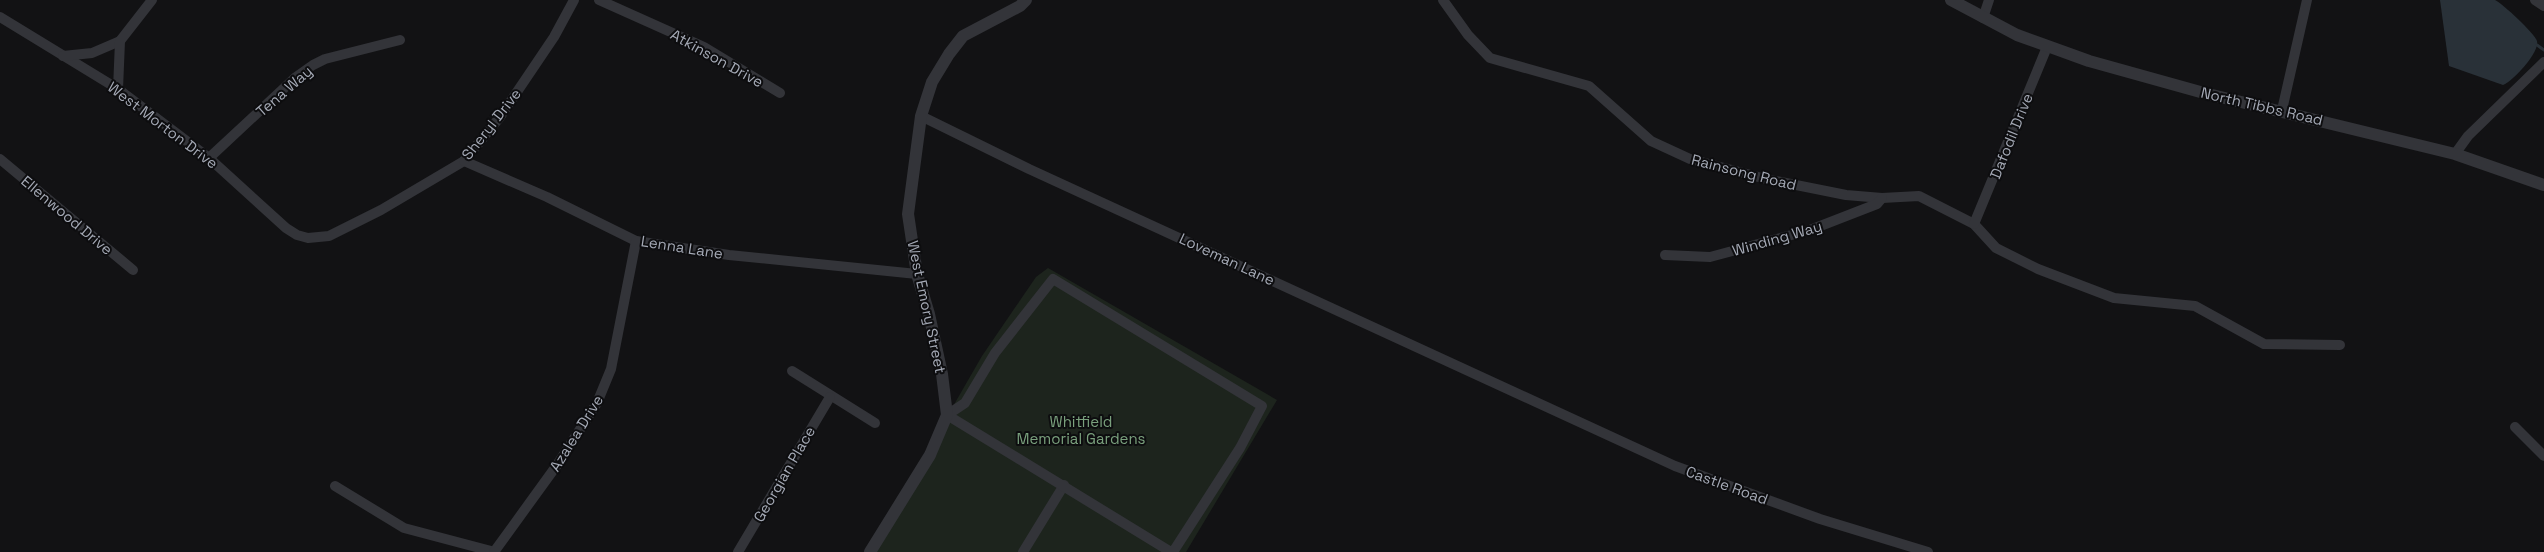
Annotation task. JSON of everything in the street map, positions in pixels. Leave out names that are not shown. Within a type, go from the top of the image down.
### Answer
[{"type":"street","points":[[63,56],[92,53],[120,41],[152,0]]},
{"type":"street","name":"Sheryl Drive","points":[[320,238],[381,210],[464,161],[500,117],[554,37],[574,0]]},
{"type":"street","name":"Atkinson Drive","points":[[599,0],[704,47],[780,92]]},
{"type":"street","name":"West Emory Street","points":[[870,552],[930,455],[947,415],[942,374],[929,314],[917,274],[908,214],[921,116],[932,82],[949,54],[963,36],[1020,6],[1026,0]]},
{"type":"street","name":"Rainsong Road","points":[[1443,0],[1468,35],[1490,58],[1589,86],[1651,141],[1690,159],[1766,179],[1846,195],[1882,198],[1919,196],[1974,224]]},
{"type":"street","name":"North Tibbs Road","points":[[1951,0],[1984,18],[2047,47],[2204,93],[2282,110],[2455,154],[2544,185]]},
{"type":"street","points":[[1984,18],[1989,0]]},
{"type":"street","points":[[2282,110],[2307,0]]},
{"type":"street","points":[[2535,0],[2544,6]]},
{"type":"street","name":"West Morton Drive","points":[[0,17],[118,89],[208,158],[296,235],[320,238]]},
{"type":"street","name":"Tena Way","points":[[208,158],[296,77],[312,65],[325,59],[400,40]]},
{"type":"street","points":[[118,89],[120,41]]},
{"type":"street","name":"Dafodil Drive","points":[[1974,224],[2047,47]]},
{"type":"street","points":[[2455,154],[2468,136],[2544,62]]},
{"type":"street","name":"Loveman Lane","points":[[921,116],[1030,169],[1533,401]]},
{"type":"street","name":"Ellenwood Drive","points":[[0,159],[133,270]]},
{"type":"street","name":"Lenna Lane","points":[[464,161],[547,196],[636,241],[729,255],[917,274]]},
{"type":"street","name":"Winding Way","points":[[1665,255],[1710,256],[1719,254],[1810,230],[1877,204],[1882,198]]},
{"type":"street","points":[[1974,224],[1996,248],[2038,269],[2114,298],[2195,306],[2264,344],[2340,345]]},
{"type":"street","name":"Azalea Drive","points":[[495,552],[597,403],[611,369],[636,241]]},
{"type":"street","points":[[1053,279],[1262,406],[1240,448],[1172,552],[947,415],[965,403],[995,353],[1053,279]]},
{"type":"street","points":[[792,371],[830,397],[875,423]]},
{"type":"street","name":"Georgian Place","points":[[738,552],[830,397]]},
{"type":"street","name":"Castle Road","points":[[1533,401],[1675,466],[1820,519],[1928,552]]},
{"type":"street","points":[[2515,427],[2544,456]]},
{"type":"street","points":[[1023,552],[1064,485]]},
{"type":"street","points":[[335,486],[404,528],[495,552]]},
{"type":"green space","name":"Whitfield Memorial Gardens","points":[[1048,268],[1277,400],[1186,552],[869,552],[982,356],[1036,277]]},
{"type":"shaded area","points":[[2440,0],[2495,0],[2518,19],[2535,37],[2537,46],[2530,59],[2519,72],[2503,85],[2449,66]]},
{"type":"waterway","points":[[2537,45],[2544,50]]}]
